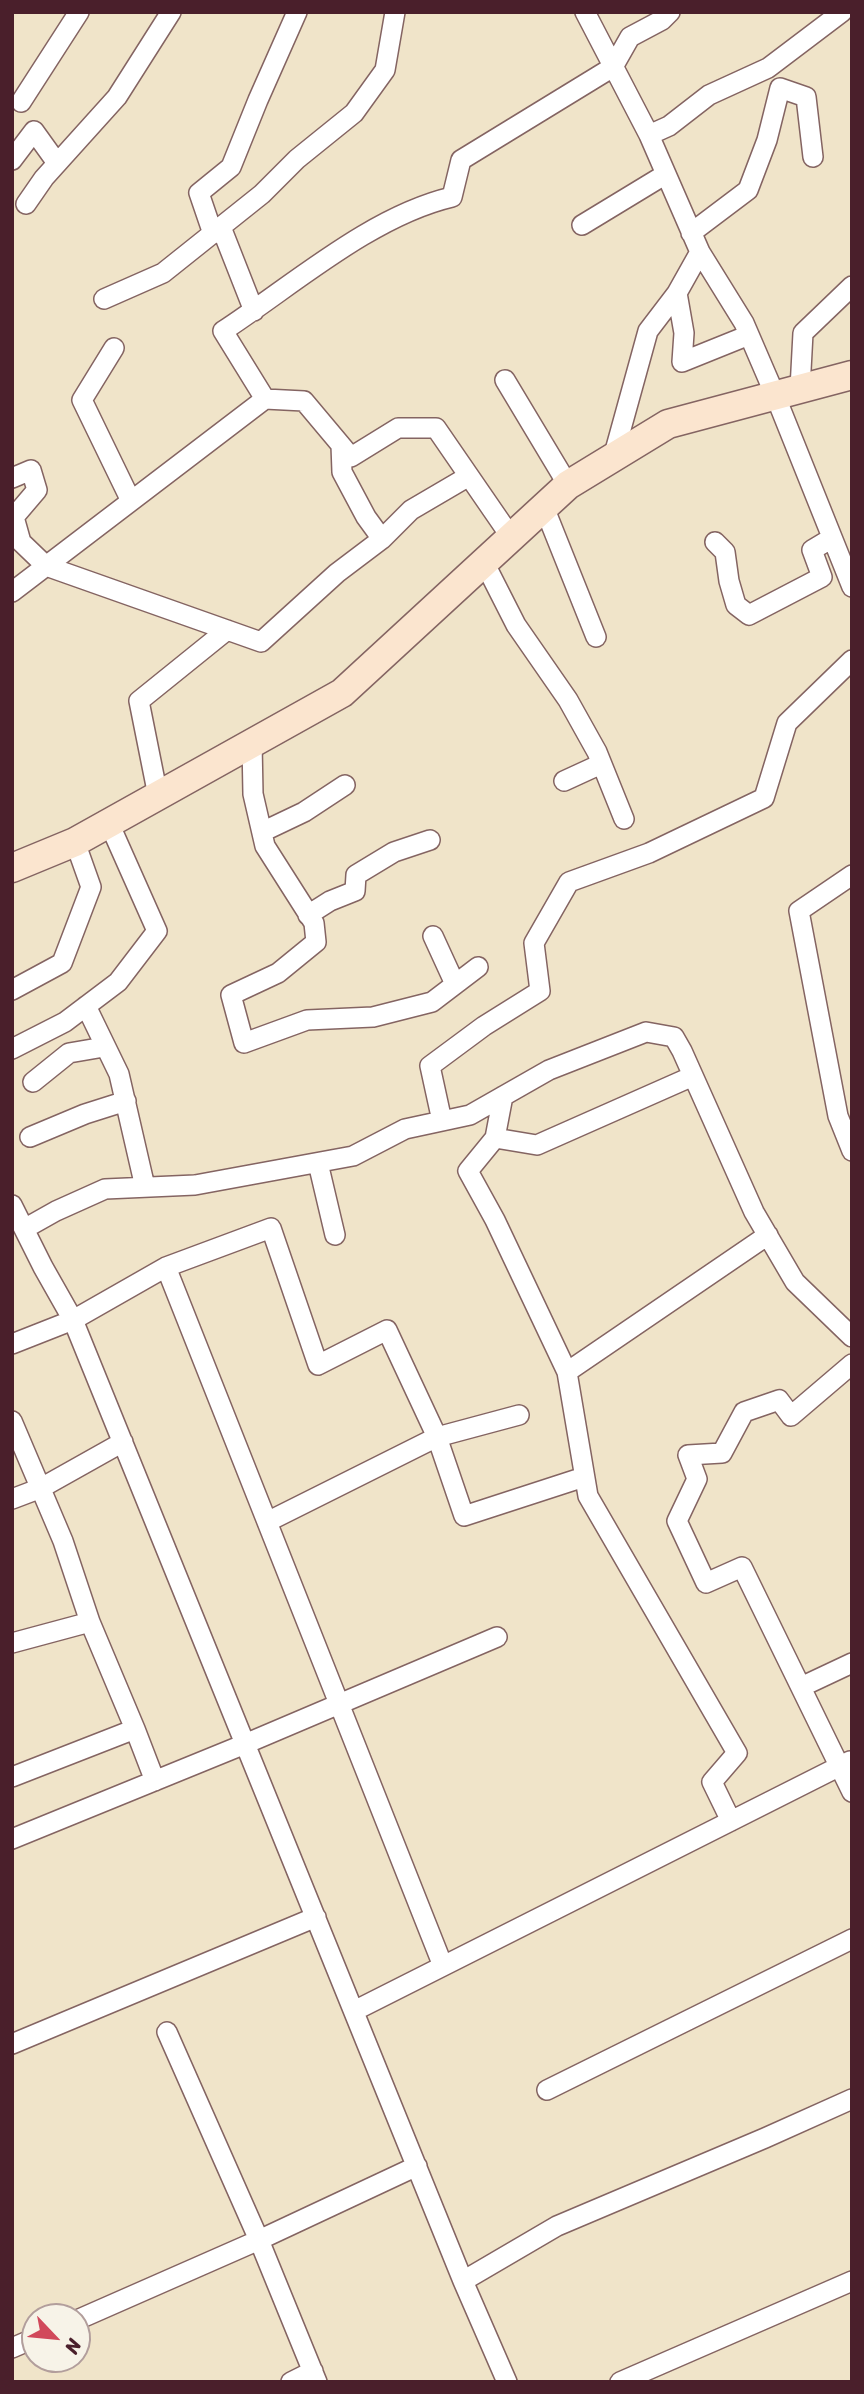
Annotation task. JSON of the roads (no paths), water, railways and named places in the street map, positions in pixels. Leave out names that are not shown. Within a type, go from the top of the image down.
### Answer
[{"type":"street","points":[[21,102],[79,12]]},
{"type":"street","points":[[26,204],[44,178],[117,97],[171,12]]},
{"type":"street","points":[[254,311],[199,193],[232,167],[297,12]]},
{"type":"street","points":[[104,299],[163,274],[262,194],[297,159],[354,113],[384,70],[395,12]]},
{"type":"street","points":[[585,12],[649,135],[699,252],[749,335],[788,392],[832,538],[852,587]]},
{"type":"street","points":[[265,399],[223,331],[347,245],[426,204],[452,197],[461,160],[614,67],[630,37],[662,20],[670,12]]},
{"type":"street","points":[[649,135],[669,126],[709,95],[768,68],[842,12]]},
{"type":"street","points":[[691,233],[748,190],[767,140],[780,88],[806,97],[813,157]]},
{"type":"street","points":[[12,160],[34,131],[57,163]]},
{"type":"street","points":[[582,225],[666,174]]},
{"type":"street","points":[[613,458],[648,331],[677,293],[699,252]]},
{"type":"street","points":[[788,392],[803,333],[852,286]]},
{"type":"street","points":[[677,293],[684,333],[682,362],[749,335]]},
{"type":"street","points":[[114,348],[82,400],[131,501]]},
{"type":"street","points":[[12,868],[75,842],[342,694],[568,485],[667,424],[852,375]]},
{"type":"street","points":[[505,380],[568,485]]},
{"type":"street","points":[[12,592],[265,399],[304,401],[351,457],[398,428],[436,428],[511,537]]},
{"type":"street","points":[[341,445],[342,472],[366,517],[382,539]]},
{"type":"street","points":[[12,478],[31,470],[37,490],[14,517],[21,542],[46,566],[261,642],[337,573],[382,539],[411,510],[468,476]]},
{"type":"street","points":[[544,506],[596,637]]},
{"type":"street","points":[[715,542],[725,552],[736,605],[749,615],[822,577],[812,550],[832,538]]},
{"type":"street","points":[[484,562],[516,625],[569,699],[624,819]]},
{"type":"street","points":[[158,796],[139,701],[227,630]]},
{"type":"street","points":[[442,1121],[430,1066],[484,1026],[540,990],[534,943],[569,882],[649,853],[764,799],[787,723],[852,660]]},
{"type":"street","points":[[252,743],[253,794],[265,846],[314,923],[316,942],[278,973],[231,995],[244,1043],[307,1020],[373,1017],[432,1002],[478,967]]},
{"type":"street","points":[[564,781],[601,764]]},
{"type":"street","points":[[262,832],[304,812],[345,785]]},
{"type":"street","points":[[12,1049],[65,1022],[118,982],[157,931],[109,823]]},
{"type":"street","points":[[308,915],[330,901],[355,891],[356,875],[394,852],[430,840]]},
{"type":"street","points":[[12,990],[62,963],[91,887],[75,842]]},
{"type":"street","points":[[852,875],[799,911],[838,1116],[852,1151]]},
{"type":"street","points":[[433,936],[455,984]]},
{"type":"street","points":[[86,1006],[104,1047],[120,1074],[145,1187]]},
{"type":"street","points":[[24,1229],[104,1189],[195,1185],[353,1156],[405,1129],[470,1115],[549,1070],[646,1032],[674,1037],[743,1187],[795,1282],[852,1338]]},
{"type":"street","points":[[33,1082],[69,1053],[104,1047]]},
{"type":"street","points":[[495,1138],[537,1145],[693,1076]]},
{"type":"street","points":[[503,1096],[495,1138],[468,1171],[495,1220],[567,1372],[588,1496],[737,1753],[712,1782],[731,1821]]},
{"type":"street","points":[[30,1137],[85,1114],[126,1101]]},
{"type":"street","points":[[318,1163],[335,1235]]},
{"type":"street","points":[[12,1205],[43,1267],[74,1320],[463,2281],[507,2382]]},
{"type":"street","points":[[12,1344],[74,1320],[166,1267],[271,1228],[318,1365],[387,1330],[437,1437],[464,1516],[584,1477]]},
{"type":"street","points":[[567,1372],[768,1235]]},
{"type":"street","points":[[166,1267],[443,1966]]},
{"type":"street","points":[[852,1364],[791,1416],[779,1400],[744,1412],[722,1453],[688,1455],[697,1479],[677,1521],[706,1583],[742,1567],[801,1686],[846,1763],[852,1792]]},
{"type":"street","points":[[267,1521],[437,1437],[519,1415]]},
{"type":"street","points":[[12,1421],[63,1541],[90,1622],[155,1781]]},
{"type":"street","points":[[12,1499],[41,1488],[123,1442]]},
{"type":"street","points":[[12,1643],[90,1622]]},
{"type":"street","points":[[12,1839],[246,1744],[497,1637]]},
{"type":"street","points":[[801,1686],[852,1662]]},
{"type":"street","points":[[12,1777],[135,1729]]},
{"type":"street","points":[[354,2011],[846,1763]]},
{"type":"street","points":[[12,2044],[316,1917]]},
{"type":"street","points":[[547,2090],[852,1939]]},
{"type":"street","points":[[167,2032],[259,2240],[315,2376],[291,2382]]},
{"type":"street","points":[[463,2281],[557,2226],[852,2099]]},
{"type":"street","points":[[91,2314],[259,2240],[417,2166]]},
{"type":"street","points":[[620,2382],[852,2281]]}]
